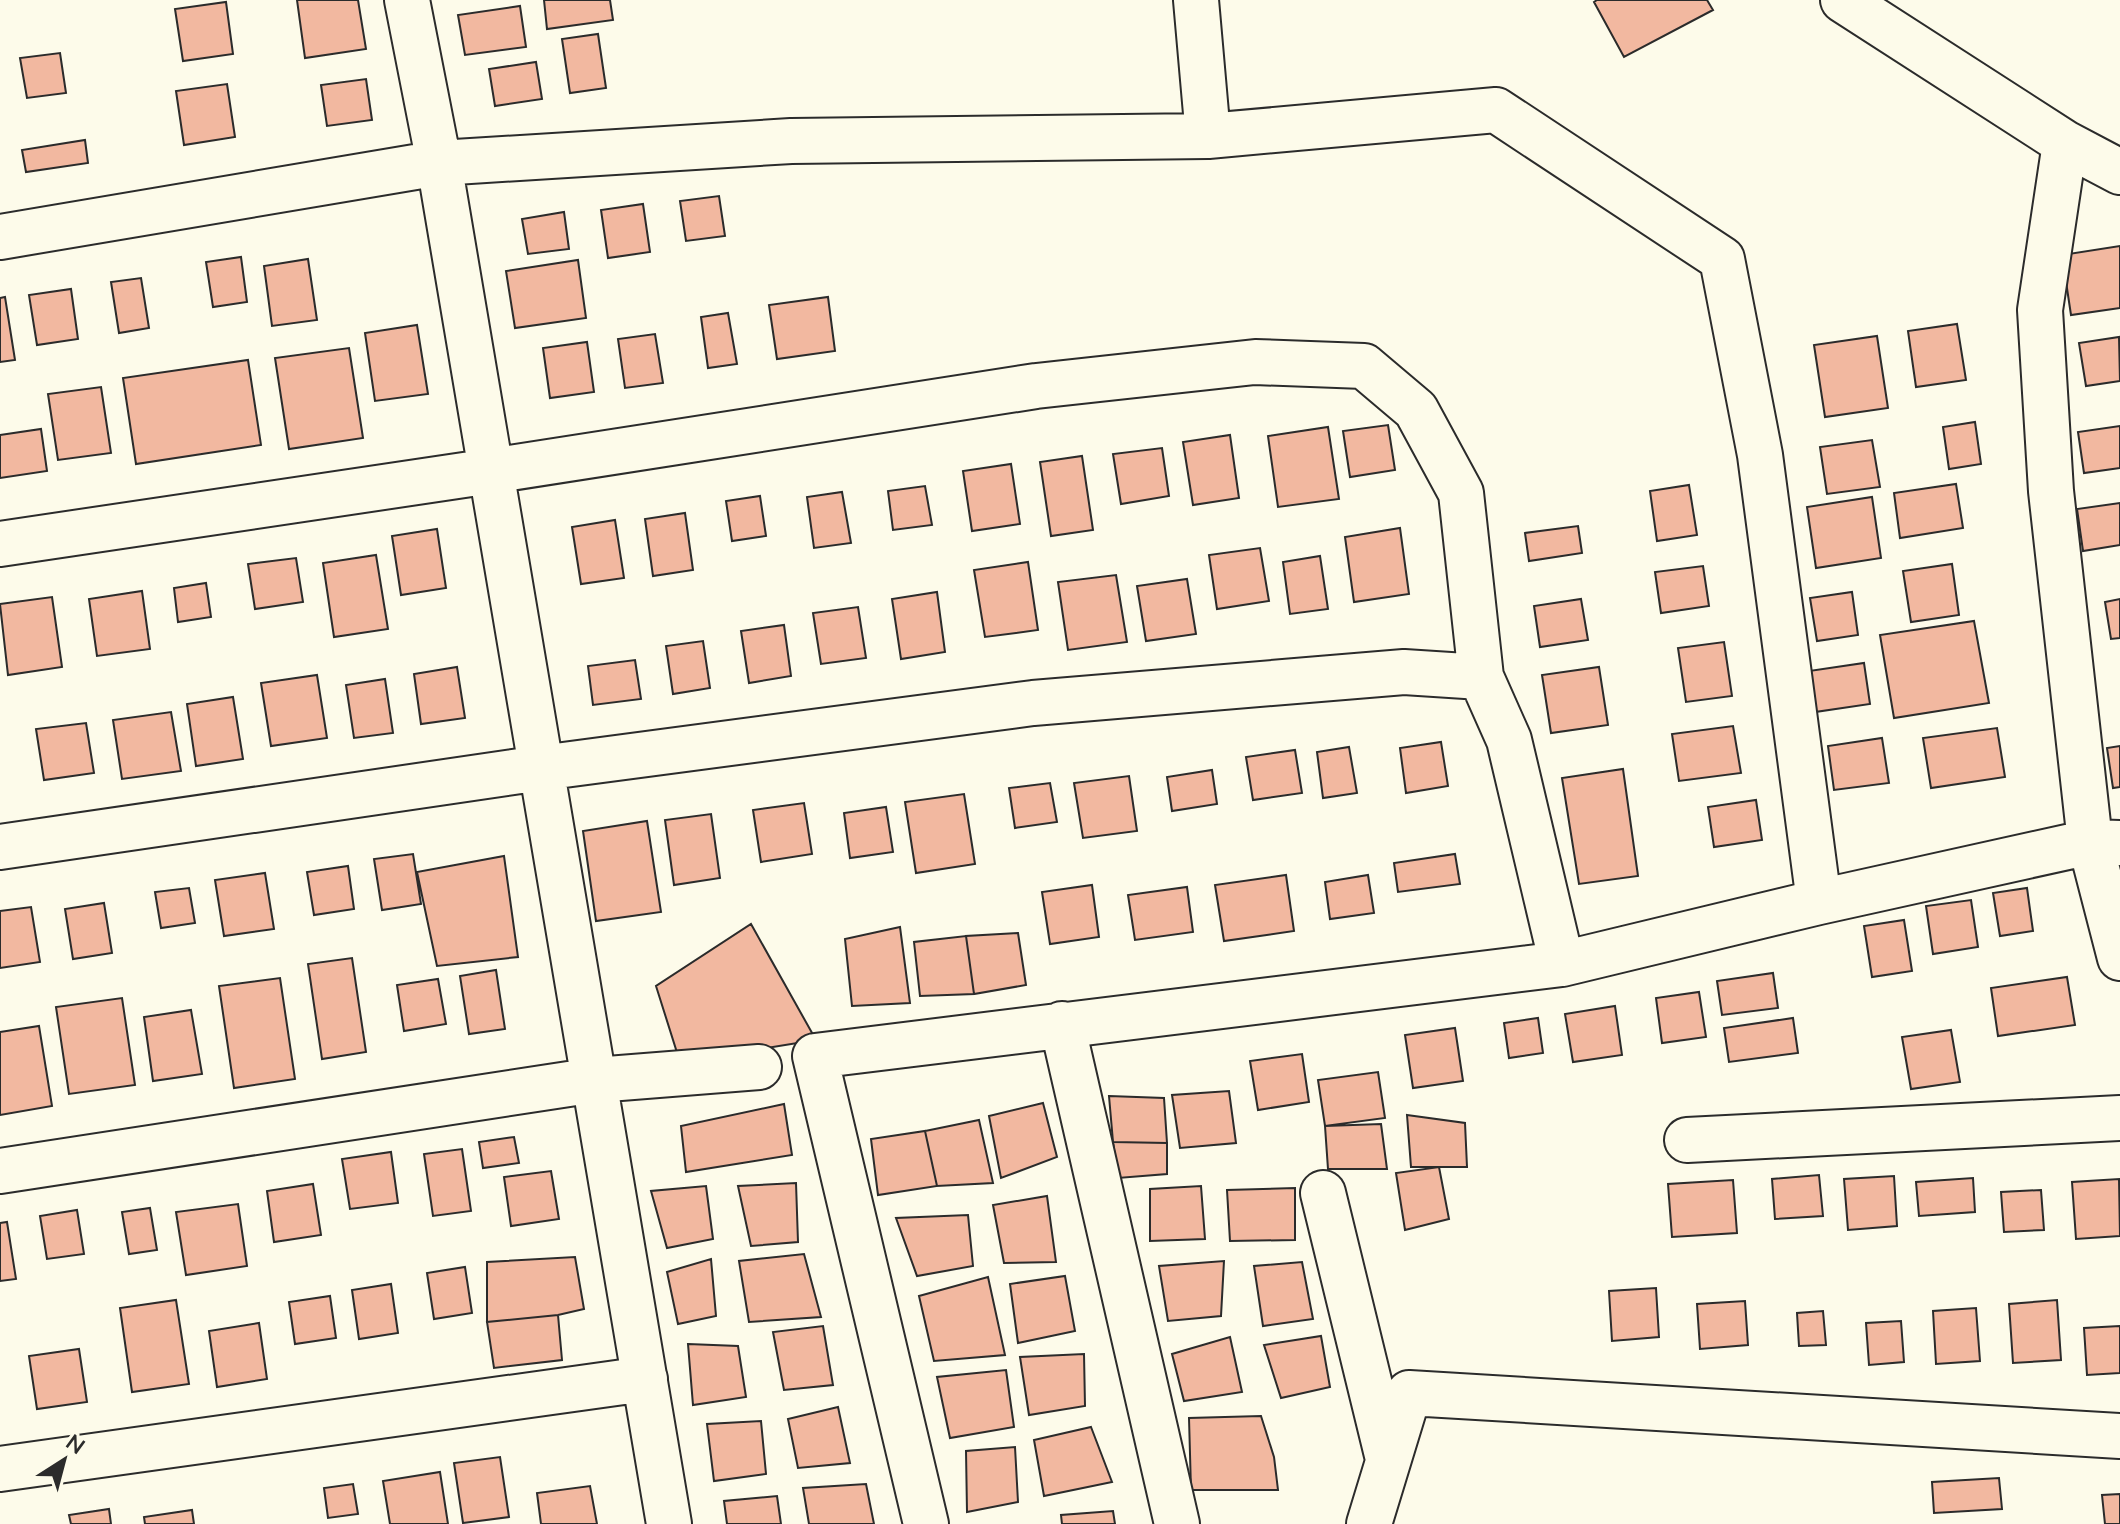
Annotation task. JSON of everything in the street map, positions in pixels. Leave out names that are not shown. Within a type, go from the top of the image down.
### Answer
[{"type":"street","points":[[407,0],[439,163],[669,1524]]},
{"type":"street","points":[[1196,0],[1208,136]]},
{"type":"street","points":[[1843,0],[2065,143],[2120,172]]},
{"type":"street","points":[[0,237],[439,163],[791,141],[1208,136],[1496,110],[1722,259],[1760,455],[1819,902]]},
{"type":"street","points":[[2065,143],[2040,310],[2051,491],[2120,958]]},
{"type":"street","points":[[0,544],[1036,386],[1255,362],[1364,366],[1416,410],[1461,493],[1481,677],[1509,740],[1562,964]]},
{"type":"street","points":[[0,847],[541,768],[1033,703],[1404,672],[1481,677]]},
{"type":"street","points":[[926,1524],[815,1056],[1562,964],[1819,902],[2105,842]]},
{"type":"street","points":[[1062,1024],[1177,1524]]},
{"type":"street","points":[[0,1171],[595,1080],[759,1067]]},
{"type":"street","points":[[1687,1140],[2120,1118]]},
{"type":"street","points":[[1323,1193],[1388,1461]]},
{"type":"street","points":[[0,1469],[645,1379]]},
{"type":"street","points":[[1369,1524],[1409,1393],[2120,1436]]},
{"type":"building","points":[[297,0],[358,0],[366,49],[305,58]]},
{"type":"building","points":[[544,0],[610,0],[613,20],[547,29]]},
{"type":"building","points":[[1707,0],[1713,10],[1624,57],[1594,2]]},
{"type":"building","points":[[226,2],[233,54],[183,61],[175,9]]},
{"type":"building","points":[[520,6],[526,47],[465,55],[458,15]]},
{"type":"building","points":[[598,34],[606,88],[570,93],[562,39]]},
{"type":"building","points":[[60,53],[66,93],[27,98],[20,58]]},
{"type":"building","points":[[536,62],[542,99],[495,106],[489,69]]},
{"type":"building","points":[[366,79],[372,120],[327,126],[321,85]]},
{"type":"building","points":[[227,84],[235,137],[184,145],[176,91]]},
{"type":"building","points":[[85,140],[88,163],[26,172],[22,150]]},
{"type":"building","points":[[719,196],[725,236],[686,241],[680,201]]},
{"type":"building","points":[[643,204],[650,252],[608,258],[601,210]]},
{"type":"building","points":[[564,212],[569,249],[528,254],[522,219]]},
{"type":"building","points":[[2120,246],[2120,308],[2071,315],[2062,255]]},
{"type":"building","points":[[241,257],[247,302],[213,307],[206,262]]},
{"type":"building","points":[[308,259],[317,320],[272,326],[264,266]]},
{"type":"building","points":[[578,260],[586,318],[515,328],[506,271]]},
{"type":"building","points":[[141,278],[149,328],[119,333],[111,282]]},
{"type":"building","points":[[71,289],[78,339],[37,345],[29,295]]},
{"type":"building","points":[[5,297],[15,360],[0,362],[0,298]]},
{"type":"building","points":[[828,297],[835,351],[777,359],[769,305]]},
{"type":"building","points":[[728,313],[737,364],[708,368],[701,317]]},
{"type":"building","points":[[1957,324],[1966,380],[1916,387],[1908,331]]},
{"type":"building","points":[[417,325],[428,394],[375,401],[365,333]]},
{"type":"building","points":[[655,334],[663,383],[625,388],[618,339]]},
{"type":"building","points":[[1877,336],[1888,408],[1825,417],[1814,345]]},
{"type":"building","points":[[2119,337],[2120,381],[2086,386],[2079,343]]},
{"type":"building","points":[[587,342],[594,392],[550,398],[543,348]]},
{"type":"building","points":[[349,348],[363,438],[289,449],[275,358]]},
{"type":"building","points":[[248,360],[261,445],[136,464],[123,378]]},
{"type":"building","points":[[101,387],[111,453],[58,460],[48,394]]},
{"type":"building","points":[[1975,422],[1981,464],[1949,469],[1943,427]]},
{"type":"building","points":[[1388,425],[1395,470],[1350,477],[1343,431]]},
{"type":"building","points":[[2120,426],[2120,468],[2084,473],[2078,432]]},
{"type":"building","points":[[1328,427],[1339,499],[1278,507],[1268,436]]},
{"type":"building","points":[[41,429],[47,471],[0,478],[0,435]]},
{"type":"building","points":[[1230,435],[1239,498],[1193,505],[1183,442]]},
{"type":"building","points":[[1872,440],[1880,487],[1827,494],[1820,447]]},
{"type":"building","points":[[1162,448],[1169,496],[1121,504],[1113,454]]},
{"type":"building","points":[[1082,456],[1093,530],[1051,536],[1040,462]]},
{"type":"building","points":[[1011,464],[1020,524],[972,531],[963,471]]},
{"type":"building","points":[[1956,484],[1963,528],[1900,538],[1894,493]]},
{"type":"building","points":[[1689,485],[1697,535],[1657,541],[1650,491]]},
{"type":"building","points":[[925,486],[932,525],[893,530],[888,491]]},
{"type":"building","points":[[842,492],[851,543],[814,548],[807,497]]},
{"type":"building","points":[[760,496],[766,536],[732,541],[726,501]]},
{"type":"building","points":[[1872,497],[1881,558],[1816,568],[1807,507]]},
{"type":"building","points":[[2120,503],[2120,545],[2083,551],[2077,509]]},
{"type":"building","points":[[685,513],[693,570],[653,576],[645,519]]},
{"type":"building","points":[[615,520],[624,578],[581,584],[572,527]]},
{"type":"building","points":[[1578,526],[1582,553],[1529,561],[1525,533]]},
{"type":"building","points":[[1400,528],[1409,594],[1354,602],[1345,537]]},
{"type":"building","points":[[437,529],[446,588],[401,595],[392,536]]},
{"type":"building","points":[[1260,548],[1269,601],[1217,609],[1209,555]]},
{"type":"building","points":[[376,555],[388,629],[334,637],[323,563]]},
{"type":"building","points":[[1320,556],[1328,609],[1290,614],[1283,562]]},
{"type":"building","points":[[296,558],[303,602],[255,609],[248,564]]},
{"type":"building","points":[[1028,562],[1038,630],[985,637],[974,570]]},
{"type":"building","points":[[1952,564],[1959,615],[1911,622],[1903,571]]},
{"type":"building","points":[[1703,566],[1709,606],[1661,613],[1655,572]]},
{"type":"building","points":[[1116,575],[1127,642],[1068,650],[1058,582]]},
{"type":"building","points":[[1187,579],[1196,634],[1146,641],[1137,586]]},
{"type":"building","points":[[206,583],[211,617],[178,622],[174,588]]},
{"type":"building","points":[[142,591],[150,649],[97,656],[89,599]]},
{"type":"building","points":[[937,592],[945,652],[901,659],[892,599]]},
{"type":"building","points":[[1852,592],[1858,635],[1817,641],[1810,598]]},
{"type":"building","points":[[52,597],[62,667],[8,675],[0,604]]},
{"type":"building","points":[[1581,599],[1588,640],[1540,647],[1534,606]]},
{"type":"building","points":[[2120,599],[2120,638],[2111,639],[2105,602]]},
{"type":"building","points":[[858,607],[866,658],[821,664],[813,613]]},
{"type":"building","points":[[1974,621],[1989,703],[1894,718],[1880,635]]},
{"type":"building","points":[[784,625],[791,676],[749,683],[741,631]]},
{"type":"building","points":[[703,641],[710,688],[673,694],[666,646]]},
{"type":"building","points":[[1724,642],[1732,696],[1686,702],[1678,648]]},
{"type":"building","points":[[635,660],[641,699],[593,705],[588,666]]},
{"type":"building","points":[[1864,663],[1870,704],[1815,712],[1809,671]]},
{"type":"building","points":[[457,667],[465,718],[421,724],[414,674]]},
{"type":"building","points":[[1599,667],[1608,725],[1551,733],[1542,675]]},
{"type":"building","points":[[317,675],[327,738],[271,746],[261,683]]},
{"type":"building","points":[[385,679],[393,733],[354,738],[346,685]]},
{"type":"building","points":[[233,697],[243,759],[196,766],[187,704]]},
{"type":"building","points":[[171,712],[181,771],[122,779],[113,720]]},
{"type":"building","points":[[86,723],[94,773],[44,780],[36,729]]},
{"type":"building","points":[[1733,726],[1741,773],[1679,781],[1672,734]]},
{"type":"building","points":[[1997,728],[2005,777],[1931,788],[1923,738]]},
{"type":"building","points":[[1882,738],[1889,783],[1834,790],[1828,746]]},
{"type":"building","points":[[1441,742],[1448,786],[1406,793],[1400,748]]},
{"type":"building","points":[[2120,746],[2120,787],[2113,788],[2107,748]]},
{"type":"building","points":[[1349,747],[1357,793],[1323,798],[1317,752]]},
{"type":"building","points":[[1295,750],[1302,793],[1253,800],[1246,757]]},
{"type":"building","points":[[1623,769],[1638,876],[1579,884],[1562,778]]},
{"type":"building","points":[[1212,770],[1217,804],[1172,811],[1167,777]]},
{"type":"building","points":[[1129,776],[1137,831],[1083,838],[1074,783]]},
{"type":"building","points":[[1050,783],[1057,822],[1015,828],[1009,788]]},
{"type":"building","points":[[964,794],[975,864],[916,873],[905,802]]},
{"type":"building","points":[[1756,800],[1762,840],[1714,847],[1708,807]]},
{"type":"building","points":[[804,803],[812,854],[761,862],[753,810]]},
{"type":"building","points":[[886,807],[893,852],[850,858],[844,813]]},
{"type":"building","points":[[711,814],[720,878],[674,885],[665,820]]},
{"type":"building","points":[[647,821],[661,912],[596,921],[583,831]]},
{"type":"building","points":[[413,854],[421,904],[382,910],[374,859]]},
{"type":"building","points":[[1455,854],[1460,884],[1398,892],[1394,863]]},
{"type":"building","points":[[504,856],[518,957],[437,966],[417,872]]},
{"type":"building","points":[[348,866],[354,909],[314,915],[307,872]]},
{"type":"building","points":[[265,873],[274,929],[224,936],[215,880]]},
{"type":"building","points":[[1286,875],[1294,931],[1224,941],[1215,885]]},
{"type":"building","points":[[1368,875],[1374,913],[1330,919],[1325,882]]},
{"type":"building","points":[[1092,885],[1099,937],[1050,944],[1042,892]]},
{"type":"building","points":[[1187,887],[1193,932],[1135,940],[1128,895]]},
{"type":"building","points":[[189,888],[195,923],[161,928],[155,892]]},
{"type":"building","points":[[2027,888],[2033,931],[2000,936],[1993,893]]},
{"type":"building","points":[[1971,900],[1978,947],[1933,954],[1926,906]]},
{"type":"building","points":[[104,903],[112,953],[73,959],[65,909]]},
{"type":"building","points":[[31,907],[40,962],[0,968],[0,911]]},
{"type":"building","points":[[1904,920],[1912,971],[1872,977],[1864,926]]},
{"type":"building","points":[[751,924],[816,1040],[680,1062],[656,986]]},
{"type":"building","points":[[900,927],[910,1003],[852,1006],[845,939]]},
{"type":"building","points":[[1018,933],[1026,985],[974,994],[966,936]]},
{"type":"building","points":[[966,936],[974,994],[920,996],[914,942]]},
{"type":"building","points":[[352,958],[366,1052],[322,1059],[308,964]]},
{"type":"building","points":[[496,970],[505,1029],[469,1034],[460,976]]},
{"type":"building","points":[[1773,973],[1778,1008],[1722,1015],[1717,981]]},
{"type":"building","points":[[2067,977],[2075,1025],[1998,1036],[1991,988]]},
{"type":"building","points":[[280,978],[295,1079],[234,1088],[219,986]]},
{"type":"building","points":[[438,979],[446,1024],[404,1031],[397,985]]},
{"type":"building","points":[[1699,992],[1706,1037],[1662,1043],[1656,998]]},
{"type":"building","points":[[122,998],[135,1085],[69,1094],[56,1007]]},
{"type":"building","points":[[1615,1006],[1622,1055],[1573,1062],[1565,1014]]},
{"type":"building","points":[[191,1010],[202,1074],[153,1081],[144,1017]]},
{"type":"building","points":[[1538,1018],[1543,1053],[1509,1058],[1504,1023]]},
{"type":"building","points":[[1793,1018],[1798,1053],[1729,1062],[1724,1028]]},
{"type":"building","points":[[39,1026],[52,1106],[0,1115],[0,1032]]},
{"type":"building","points":[[1455,1028],[1463,1081],[1413,1088],[1405,1035]]},
{"type":"building","points":[[1951,1030],[1960,1082],[1911,1089],[1902,1037]]},
{"type":"building","points":[[1302,1054],[1309,1102],[1258,1110],[1250,1061]]},
{"type":"building","points":[[1378,1072],[1385,1118],[1325,1126],[1318,1080]]},
{"type":"building","points":[[1229,1091],[1236,1143],[1180,1148],[1172,1095]]},
{"type":"building","points":[[1109,1096],[1164,1098],[1167,1143],[1113,1142]]},
{"type":"building","points":[[1043,1103],[1057,1157],[1001,1178],[989,1116]]},
{"type":"building","points":[[784,1104],[792,1155],[686,1172],[681,1126]]},
{"type":"building","points":[[1407,1115],[1465,1123],[1467,1167],[1411,1167]]},
{"type":"building","points":[[979,1120],[993,1183],[937,1186],[925,1131]]},
{"type":"building","points":[[1381,1124],[1387,1169],[1328,1169],[1325,1126]]},
{"type":"building","points":[[925,1131],[937,1186],[878,1195],[871,1139]]},
{"type":"building","points":[[514,1137],[519,1163],[483,1168],[479,1142]]},
{"type":"building","points":[[1113,1142],[1167,1143],[1167,1174],[1118,1178]]},
{"type":"building","points":[[462,1149],[471,1211],[433,1216],[424,1154]]},
{"type":"building","points":[[391,1152],[398,1203],[350,1209],[342,1159]]},
{"type":"building","points":[[1439,1167],[1449,1219],[1405,1230],[1396,1173]]},
{"type":"building","points":[[551,1171],[559,1219],[511,1226],[504,1177]]},
{"type":"building","points":[[1819,1175],[1823,1216],[1775,1219],[1772,1179]]},
{"type":"building","points":[[1894,1176],[1897,1226],[1848,1230],[1844,1179]]},
{"type":"building","points":[[1973,1178],[1975,1212],[1919,1216],[1916,1182]]},
{"type":"building","points":[[2119,1179],[2120,1236],[2076,1239],[2072,1182]]},
{"type":"building","points":[[1733,1180],[1737,1233],[1672,1237],[1668,1184]]},
{"type":"building","points":[[796,1183],[798,1242],[751,1246],[738,1186]]},
{"type":"building","points":[[313,1184],[321,1235],[274,1242],[267,1191]]},
{"type":"building","points":[[706,1186],[713,1239],[667,1248],[651,1191]]},
{"type":"building","points":[[1201,1186],[1205,1239],[1150,1241],[1150,1189]]},
{"type":"building","points":[[1295,1188],[1295,1240],[1230,1241],[1227,1190]]},
{"type":"building","points":[[2041,1190],[2044,1230],[2004,1232],[2001,1192]]},
{"type":"building","points":[[1047,1196],[1056,1262],[1004,1263],[993,1205]]},
{"type":"building","points":[[238,1204],[247,1266],[186,1275],[176,1212]]},
{"type":"building","points":[[150,1208],[157,1250],[129,1254],[122,1212]]},
{"type":"building","points":[[77,1210],[84,1254],[47,1259],[40,1216]]},
{"type":"building","points":[[968,1215],[973,1266],[917,1276],[896,1218]]},
{"type":"building","points":[[7,1222],[16,1279],[0,1281],[0,1223]]},
{"type":"building","points":[[804,1254],[821,1317],[749,1322],[739,1261]]},
{"type":"building","points":[[575,1257],[584,1309],[558,1315],[487,1322],[487,1262]]},
{"type":"building","points":[[711,1259],[716,1316],[678,1324],[667,1272]]},
{"type":"building","points":[[1224,1261],[1221,1316],[1168,1321],[1159,1266]]},
{"type":"building","points":[[1302,1262],[1313,1319],[1263,1326],[1254,1266]]},
{"type":"building","points":[[465,1267],[472,1313],[434,1319],[427,1273]]},
{"type":"building","points":[[1065,1276],[1075,1331],[1018,1343],[1010,1284]]},
{"type":"building","points":[[988,1277],[1005,1355],[934,1361],[919,1296]]},
{"type":"building","points":[[391,1284],[398,1333],[359,1339],[352,1290]]},
{"type":"building","points":[[1656,1288],[1659,1337],[1612,1341],[1609,1291]]},
{"type":"building","points":[[330,1296],[336,1338],[295,1344],[289,1302]]},
{"type":"building","points":[[176,1300],[189,1384],[132,1392],[120,1308]]},
{"type":"building","points":[[2057,1300],[2061,1360],[2013,1363],[2009,1304]]},
{"type":"building","points":[[1745,1301],[1748,1345],[1700,1349],[1697,1304]]},
{"type":"building","points":[[1976,1308],[1980,1361],[1936,1364],[1933,1311]]},
{"type":"building","points":[[1823,1311],[1826,1345],[1799,1346],[1797,1313]]},
{"type":"building","points":[[558,1315],[562,1360],[494,1368],[487,1322]]},
{"type":"building","points":[[1901,1321],[1904,1362],[1869,1365],[1866,1323]]},
{"type":"building","points":[[259,1323],[267,1379],[217,1387],[209,1331]]},
{"type":"building","points":[[823,1326],[833,1385],[784,1390],[773,1332]]},
{"type":"building","points":[[2120,1326],[2120,1373],[2087,1375],[2084,1328]]},
{"type":"building","points":[[1321,1336],[1330,1387],[1281,1398],[1264,1345]]},
{"type":"building","points":[[1230,1337],[1242,1392],[1184,1401],[1172,1354]]},
{"type":"building","points":[[688,1344],[738,1346],[746,1397],[693,1405]]},
{"type":"building","points":[[79,1349],[87,1402],[37,1409],[29,1356]]},
{"type":"building","points":[[1084,1354],[1085,1406],[1029,1415],[1020,1357]]},
{"type":"building","points":[[1006,1370],[1014,1427],[950,1438],[937,1377]]},
{"type":"building","points":[[838,1407],[850,1463],[798,1468],[788,1419]]},
{"type":"building","points":[[1261,1416],[1274,1457],[1278,1490],[1191,1490],[1189,1418]]},
{"type":"building","points":[[761,1421],[766,1474],[714,1481],[707,1424]]},
{"type":"building","points":[[1091,1427],[1112,1482],[1044,1496],[1034,1440]]},
{"type":"building","points":[[1015,1447],[1018,1502],[967,1512],[966,1451]]},
{"type":"building","points":[[500,1457],[509,1517],[463,1523],[454,1463]]},
{"type":"building","points":[[440,1472],[448,1524],[390,1524],[383,1481]]},
{"type":"building","points":[[1999,1478],[2002,1509],[1934,1513],[1932,1482]]},
{"type":"building","points":[[353,1484],[358,1514],[328,1518],[324,1488]]},
{"type":"building","points":[[866,1484],[874,1524],[809,1524],[803,1488]]},
{"type":"building","points":[[590,1486],[597,1524],[541,1524],[537,1493]]},
{"type":"building","points":[[2120,1494],[2120,1524],[2105,1524],[2102,1495]]},
{"type":"building","points":[[777,1496],[781,1524],[727,1524],[724,1501]]},
{"type":"building","points":[[109,1509],[111,1524],[71,1524],[69,1515]]},
{"type":"building","points":[[192,1510],[194,1524],[145,1524],[144,1517]]},
{"type":"building","points":[[1113,1511],[1115,1524],[1062,1524],[1061,1515]]}]
